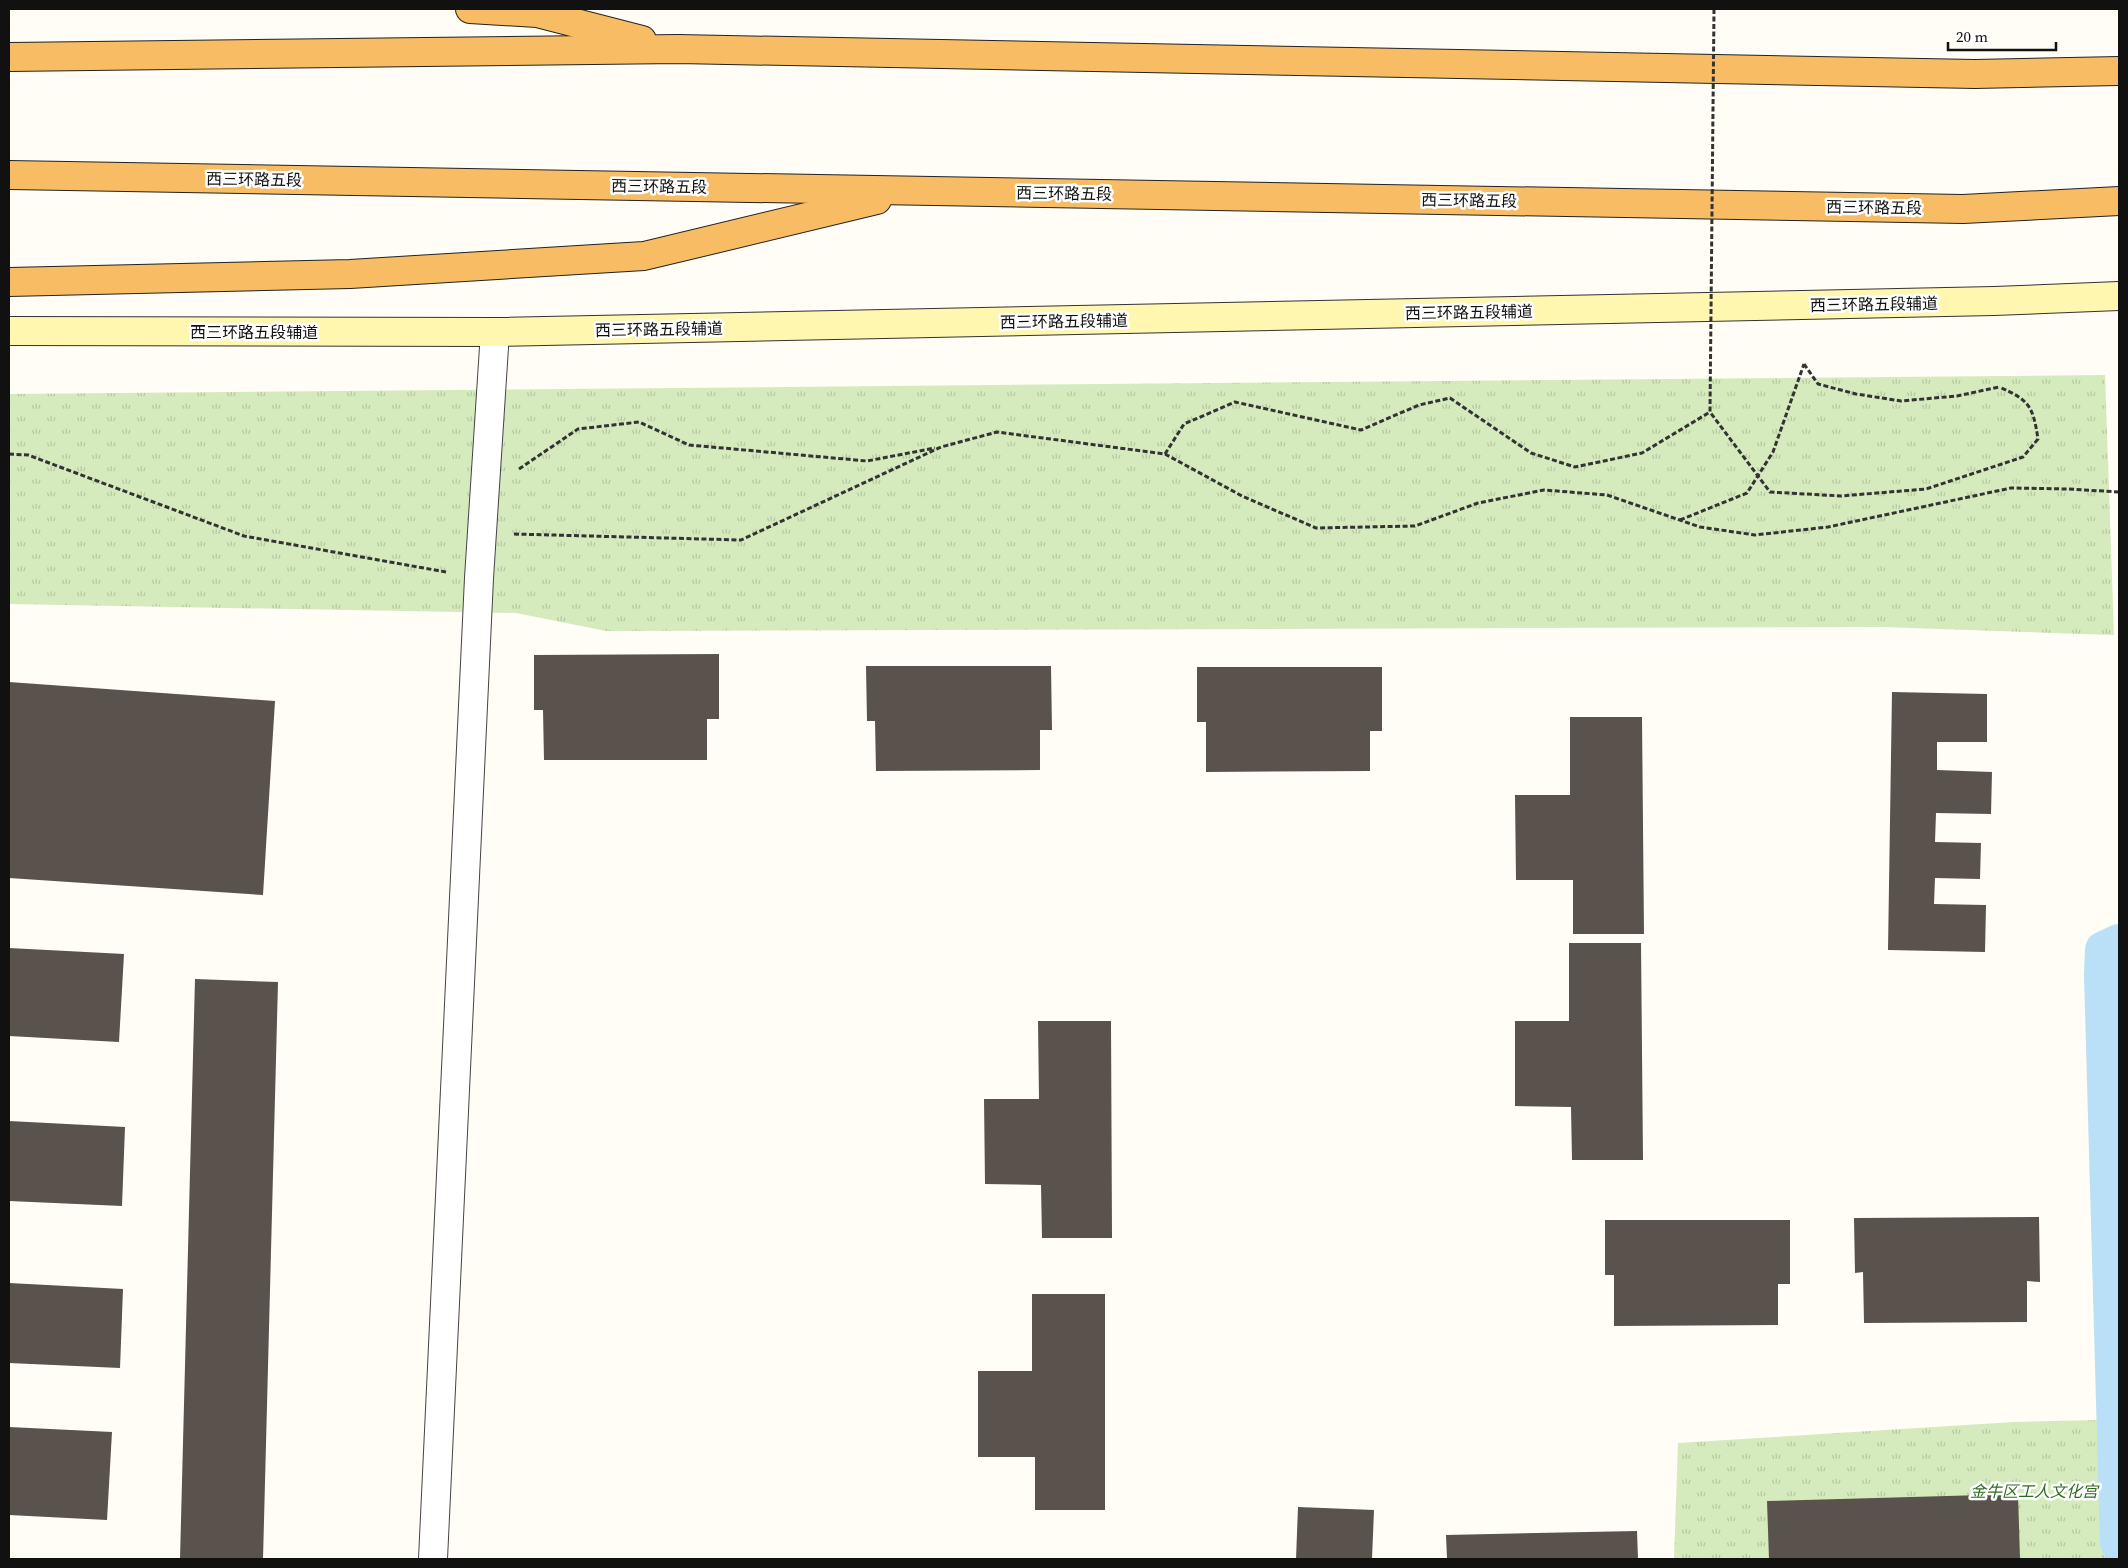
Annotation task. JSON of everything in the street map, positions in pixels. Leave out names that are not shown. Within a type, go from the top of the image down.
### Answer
[{"type":"highway","points":[[470,9],[537,13],[678,49]]},
{"type":"highway","points":[[9,57],[678,49],[1965,74],[2119,71]]},
{"type":"highway","name":"西三环路五段","points":[[9,175],[1963,209],[2119,200]]},
{"type":"highway","points":[[9,282],[350,274],[644,256],[915,191]]},
{"type":"main road","name":"西三环路五段辅道","points":[[9,331],[494,332],[1984,302],[2119,296]]},
{"type":"street","points":[[433,1559],[479,578],[494,332]]},
{"type":"path","points":[[1680,520],[1747,493],[1773,452],[1804,364],[1818,384],[1856,394],[1901,401],[1957,396],[1999,387],[2019,395],[2034,414],[2038,439],[2022,457],[1926,489],[1841,496],[1770,492],[1710,412],[1714,9]]},
{"type":"path","points":[[1165,454],[1184,424],[1235,402],[1361,430],[1420,406],[1450,398],[1531,453],[1575,467],[1642,453],[1710,412]]},
{"type":"path","points":[[486,464],[519,468],[578,429],[639,422],[689,445],[867,461],[941,447],[997,432],[1165,454],[1242,496],[1316,528],[1415,526],[1478,503],[1544,490],[1607,495],[1700,527],[1755,535],[1828,527],[2011,488],[2119,492]]},
{"type":"path","points":[[482,533],[741,540],[941,447]]},
{"type":"path","points":[[9,454],[28,455],[244,536],[479,578]]},
{"type":"green space","points":[[2105,375],[2114,635],[1882,627],[606,631],[516,613],[9,604],[9,394]]},
{"type":"green space","name":"金牛区工人文化宫","points":[[2099,1420],[2118,1559],[1674,1559],[1678,1443],[2014,1422]]},
{"type":"building","points":[[719,654],[719,719],[707,719],[707,760],[544,760],[543,710],[534,710],[534,655]]},
{"type":"building","points":[[866,666],[1051,666],[1052,730],[1040,730],[1040,770],[876,771],[875,721],[867,721]]},
{"type":"building","points":[[1197,667],[1382,667],[1382,731],[1370,731],[1370,771],[1206,772],[1206,722],[1197,722]]},
{"type":"building","points":[[9,682],[275,701],[263,895],[9,878]]},
{"type":"building","points":[[1892,692],[1987,694],[1987,742],[1937,742],[1937,770],[1992,772],[1991,814],[1936,813],[1935,842],[1981,843],[1980,879],[1935,878],[1934,904],[1986,905],[1985,952],[1888,950]]},
{"type":"building","points":[[1570,717],[1642,717],[1644,934],[1573,934],[1573,880],[1516,880],[1515,795],[1570,795]]},
{"type":"building","points":[[1569,943],[1641,943],[1643,1160],[1572,1160],[1571,1107],[1515,1106],[1515,1021],[1569,1021]]},
{"type":"building","points":[[9,948],[124,954],[119,1042],[9,1036]]},
{"type":"building","points":[[195,979],[278,982],[263,1559],[180,1559]]},
{"type":"building","points":[[1038,1021],[1111,1021],[1112,1238],[1042,1238],[1041,1185],[985,1184],[984,1099],[1039,1099]]},
{"type":"building","points":[[9,1121],[125,1127],[122,1206],[9,1201]]},
{"type":"building","points":[[2039,1217],[2040,1282],[2027,1281],[2027,1322],[1864,1323],[1863,1272],[1855,1273],[1854,1218]]},
{"type":"building","points":[[1605,1220],[1790,1220],[1790,1284],[1778,1284],[1778,1325],[1614,1326],[1614,1275],[1605,1275]]},
{"type":"building","points":[[9,1283],[123,1289],[120,1368],[9,1363]]},
{"type":"building","points":[[1032,1294],[1105,1294],[1105,1510],[1035,1510],[1035,1457],[978,1457],[978,1371],[1032,1371]]},
{"type":"building","points":[[9,1427],[112,1432],[107,1520],[9,1515]]},
{"type":"building","points":[[2018,1494],[2020,1559],[1769,1559],[1767,1501]]},
{"type":"building","points":[[1298,1507],[1374,1510],[1372,1559],[1296,1559]]},
{"type":"building","points":[[1637,1531],[1638,1559],[1447,1559],[1446,1535]]},
{"type":"waterway","points":[[2119,943],[2104,950],[2103,975],[2119,1543]]}]
